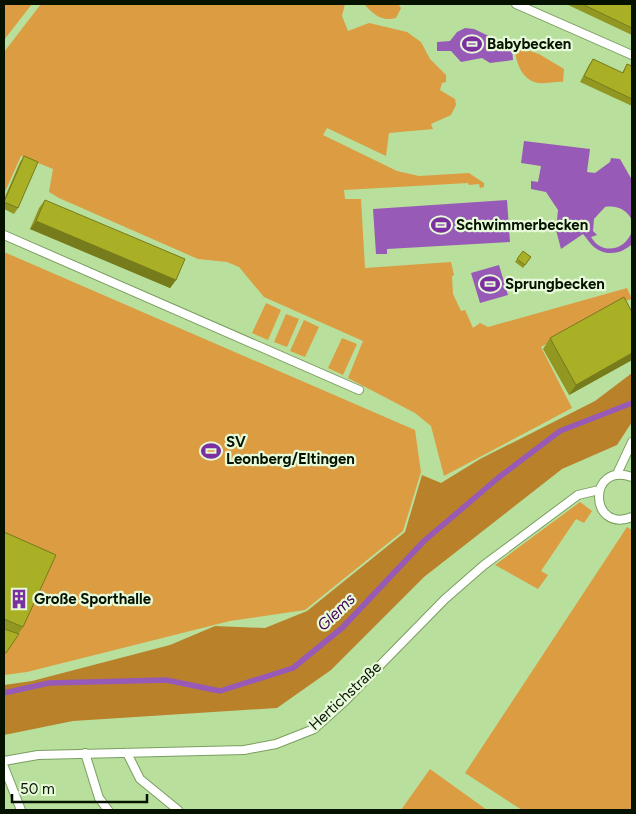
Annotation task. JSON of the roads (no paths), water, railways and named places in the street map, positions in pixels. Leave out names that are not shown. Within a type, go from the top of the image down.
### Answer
[{"type":"lane","points":[[516,4],[632,55]]},
{"type":"lane","points":[[4,235],[359,390]]},
{"type":"lane","points":[[632,442],[617,474],[632,477]]},
{"type":"lane","name":"Hertichstraße","points":[[4,761],[38,755],[244,750],[276,744],[308,732],[345,701],[444,599],[484,565],[578,495],[599,490],[605,481],[617,474]]},
{"type":"lane","points":[[599,490],[600,506],[604,513],[618,520],[632,518]]},
{"type":"lane","points":[[85,753],[99,798],[108,810]]},
{"type":"lane","points":[[127,753],[140,779],[178,810]]},
{"type":"lane","points":[[4,767],[21,810]]},
{"type":"waterway","name":"Glems","points":[[4,693],[49,683],[166,680],[220,691],[293,668],[342,628],[424,541],[498,478],[560,431],[632,403]]},
{"type":"place","name":"Babybecken","points":[[472,44]]},
{"type":"place","name":"Schwimmerbecken","points":[[441,225]]},
{"type":"place","name":"Sprungbecken","points":[[490,284]]},
{"type":"place","name":"SV Leonberg/Eltingen","points":[[211,451]]},
{"type":"place","name":"Große Sporthalle","points":[[19,599]]}]
